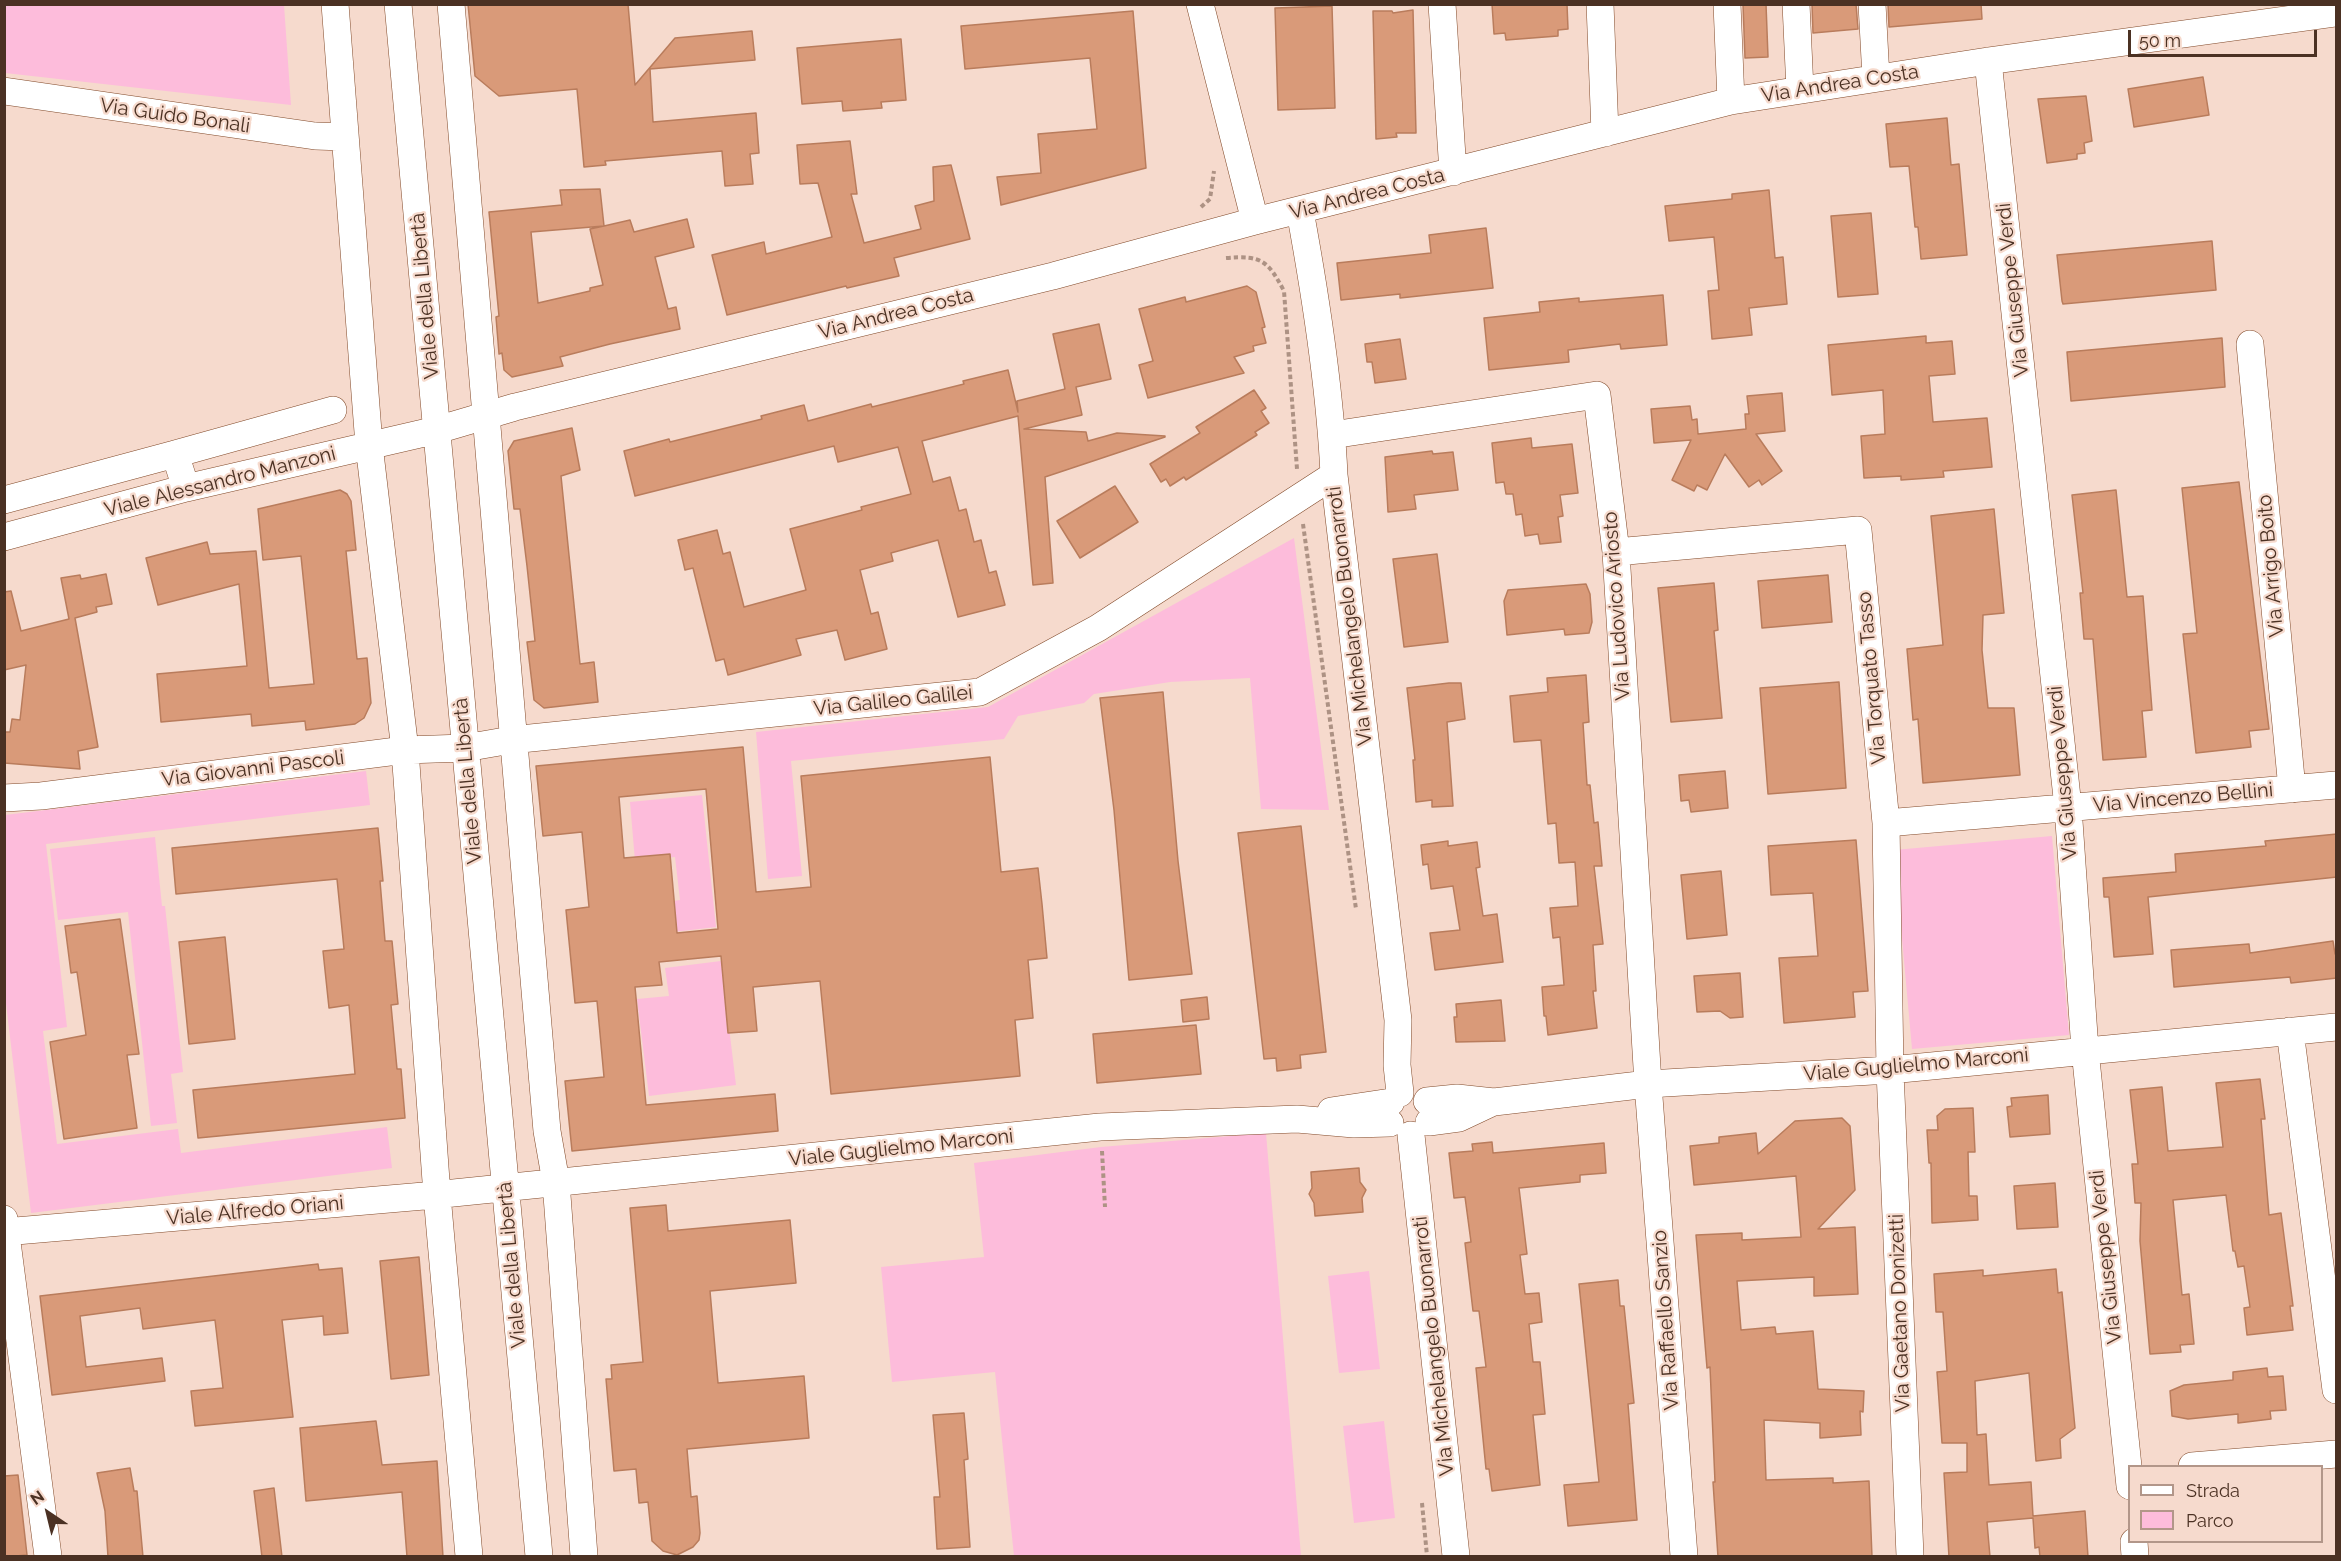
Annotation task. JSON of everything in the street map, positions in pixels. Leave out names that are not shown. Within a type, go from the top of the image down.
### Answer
[{"type":"street","points":[[335,4],[369,445],[405,750],[437,1195],[469,1557]]},
{"type":"street","name":"Viale della Libertà","points":[[398,4],[538,1557]]},
{"type":"street","points":[[451,4],[487,414],[511,740],[547,1131],[556,1182],[584,1557]]},
{"type":"street","points":[[1200,4],[1255,221]]},
{"type":"street","points":[[1442,4],[1453,172]]},
{"type":"street","points":[[1600,4],[1605,133]]},
{"type":"street","points":[[1727,4],[1731,101]]},
{"type":"street","points":[[1796,4],[1800,90]]},
{"type":"street","points":[[1872,4],[1876,78]]},
{"type":"street","name":"Via Andrea Costa","points":[[436,430],[487,414],[1042,278],[1255,221],[1731,101],[2308,11],[2337,13]]},
{"type":"street","name":"Via Giuseppe Verdi","points":[[1988,61],[2068,807],[2085,1050],[2128,1466]]},
{"type":"street","name":"Via Guido Bonali","points":[[4,92],[315,136],[345,137]]},
{"type":"street","name":"Via Michelangelo Buonarroti","points":[[1300,211],[1314,286],[1332,435],[1334,475],[1398,1020],[1397,1065],[1409,1110],[1456,1557]]},
{"type":"street","name":"Via Arrigo Boito","points":[[2250,344],[2292,789]]},
{"type":"street","name":"Via Ludovico Ariosto","points":[[1332,435],[1598,395],[1616,552],[1648,1084]]},
{"type":"street","points":[[4,500],[333,410]]},
{"type":"street","name":"Viale Alessandro Manzoni","points":[[4,537],[186,488],[436,430]]},
{"type":"street","points":[[175,454],[186,488]]},
{"type":"street","name":"Via Galileo Galilei","points":[[465,748],[511,740],[980,692],[1098,628],[1334,475]]},
{"type":"street","name":"Via Torquato Tasso","points":[[1616,552],[1858,530],[1886,823],[1890,1070]]},
{"type":"street","name":"Via Giovanni Pascoli","points":[[4,798],[41,796],[405,750],[465,748]]},
{"type":"street","name":"Via Vincenzo Bellini","points":[[1886,823],[2337,785]]},
{"type":"street","name":"Viale Guglielmo Marconi","points":[[505,1188],[1100,1128],[1298,1119],[1352,1107],[1409,1110],[1456,1098],[1494,1102],[1648,1084],[1890,1070],[2337,1027]]},
{"type":"street","points":[[2290,1031],[2337,1390]]},
{"type":"street","name":"Via Gaetano Donizetti","points":[[1890,1070],[1910,1557]]},
{"type":"street","name":"Via Raffaello Sanzio","points":[[1648,1084],[1684,1557]]},
{"type":"street","name":"Viale Alfredo Oriani","points":[[5,1228],[505,1188]]},
{"type":"street","points":[[5,1228],[48,1557]]},
{"type":"street","points":[[2214,1465],[2337,1454]]},
{"type":"path","points":[[1186,240],[1183,225],[1210,199],[1215,165]]},
{"type":"path","points":[[1224,258],[1242,256],[1258,259],[1272,268],[1284,291],[1299,498],[1357,913]]},
{"type":"path","points":[[1100,1128],[1105,1207]]},
{"type":"path","points":[[1421,1497],[1427,1557]]},
{"type":"green space","points":[[5,4],[284,5],[291,105],[5,73]]},
{"type":"green space","points":[[1294,538],[1329,810],[1261,809],[1250,678],[1170,682],[1094,694],[1084,703],[1018,716],[1004,739],[791,761],[802,876],[768,879],[756,732],[988,707]]},
{"type":"green space","points":[[366,771],[370,805],[46,844],[67,1027],[43,1031],[57,1144],[178,1129],[181,1153],[387,1127],[392,1168],[31,1213],[5,995],[5,815]]},
{"type":"green space","points":[[702,795],[716,927],[656,934],[653,904],[680,900],[675,857],[635,861],[630,802]]},
{"type":"green space","points":[[2052,836],[2069,1035],[1912,1049],[1894,850]]},
{"type":"green space","points":[[155,837],[183,1072],[171,1074],[177,1123],[151,1126],[128,912],[58,920],[50,849]]},
{"type":"green space","points":[[721,961],[736,1085],[649,1096],[637,999],[669,996],[665,968]]},
{"type":"green space","points":[[1266,1133],[1301,1556],[1014,1556],[995,1372],[892,1382],[881,1267],[984,1257],[974,1163],[1101,1147]]},
{"type":"green space","points":[[1369,1271],[1380,1369],[1339,1373],[1328,1276]]},
{"type":"green space","points":[[1384,1421],[1395,1518],[1354,1523],[1343,1426]]},
{"type":"building","points":[[468,4],[628,4],[635,85],[675,38],[752,31],[755,60],[650,69],[653,122],[756,113],[759,153],[750,154],[753,184],[725,186],[722,151],[605,161],[606,165],[584,167],[577,89],[499,96],[475,76]]},
{"type":"building","points":[[1492,4],[1567,4],[1568,29],[1558,30],[1558,36],[1506,40],[1505,33],[1494,34]]},
{"type":"building","points":[[1743,4],[1766,4],[1768,57],[1745,58]]},
{"type":"building","points":[[1812,4],[1856,4],[1858,29],[1813,33]]},
{"type":"building","points":[[1888,4],[1981,4],[1982,19],[1889,27]]},
{"type":"building","points":[[1332,6],[1335,108],[1278,110],[1275,8]]},
{"type":"building","points":[[1413,10],[1416,133],[1396,133],[1397,137],[1376,139],[1373,11],[1392,11],[1393,13]]},
{"type":"building","points":[[1133,11],[1146,168],[1001,205],[997,177],[1041,173],[1038,134],[1097,129],[1090,58],[965,69],[961,26]]},
{"type":"building","points":[[901,39],[906,100],[881,102],[882,108],[843,111],[842,101],[802,104],[797,48]]},
{"type":"building","points":[[2203,77],[2209,115],[2134,127],[2128,89]]},
{"type":"building","points":[[2086,96],[2092,141],[2084,143],[2085,153],[2077,154],[2077,159],[2047,163],[2038,99]]},
{"type":"building","points":[[1947,118],[1951,165],[1959,164],[1967,255],[1921,259],[1918,227],[1915,227],[1909,166],[1890,167],[1886,124]]},
{"type":"building","points":[[850,141],[857,194],[851,194],[864,243],[921,229],[915,206],[934,201],[933,167],[951,165],[970,239],[894,258],[899,276],[847,288],[846,286],[727,315],[712,255],[764,242],[766,254],[832,237],[818,183],[800,184],[797,145]]},
{"type":"building","points":[[600,189],[604,226],[630,220],[634,232],[687,219],[694,247],[655,257],[668,309],[676,307],[680,329],[560,357],[563,366],[512,377],[504,370],[502,353],[499,354],[496,317],[499,316],[489,212],[562,205],[560,190]],"holes":[[[604,226],[590,229],[603,285],[590,288],[590,291],[538,303],[531,232]]]},
{"type":"building","points":[[1769,190],[1775,258],[1783,257],[1787,304],[1749,308],[1752,335],[1712,339],[1708,291],[1719,290],[1714,237],[1669,241],[1665,206],[1732,199],[1732,194]]},
{"type":"building","points":[[1871,213],[1878,294],[1838,297],[1831,216]]},
{"type":"building","points":[[1486,228],[1493,288],[1400,298],[1400,294],[1341,300],[1337,263],[1431,253],[1429,235]]},
{"type":"building","points":[[2212,241],[2216,290],[2063,304],[2057,255]]},
{"type":"building","points":[[1247,286],[1256,292],[1265,327],[1262,328],[1266,343],[1253,346],[1254,351],[1234,357],[1244,373],[1148,398],[1139,365],[1153,361],[1139,309],[1185,297],[1186,302]]},
{"type":"building","points":[[1663,295],[1667,345],[1621,349],[1620,344],[1568,350],[1569,362],[1489,370],[1484,318],[1540,312],[1539,302],[1579,298],[1579,302]]},
{"type":"building","points":[[1099,324],[1111,379],[1076,387],[1082,415],[1024,429],[1086,432],[1088,441],[1117,433],[1165,437],[1045,477],[1053,583],[1033,585],[1018,416],[922,441],[933,482],[950,477],[959,511],[966,509],[974,542],[981,540],[989,573],[996,571],[1005,605],[958,617],[938,540],[891,553],[893,561],[860,570],[871,614],[878,612],[887,649],[845,660],[837,630],[796,639],[801,655],[728,675],[724,659],[716,661],[693,568],[685,570],[678,540],[717,530],[723,554],[730,552],[744,607],[806,590],[790,529],[911,494],[898,447],[838,462],[834,446],[635,496],[624,451],[762,419],[761,416],[804,405],[808,421],[871,404],[872,407],[964,384],[963,381],[1008,370],[1018,412],[1017,401],[1065,389],[1053,334]]},
{"type":"building","points":[[1926,336],[1926,343],[1952,341],[1955,374],[1929,376],[1933,422],[1987,418],[1992,467],[1943,471],[1944,477],[1901,480],[1901,476],[1864,478],[1861,436],[1885,434],[1883,390],[1832,395],[1828,345]]},
{"type":"building","points":[[2222,338],[2225,387],[2071,401],[2067,352]]},
{"type":"building","points":[[1400,339],[1406,379],[1375,383],[1372,362],[1367,362],[1365,344]]},
{"type":"building","points":[[1254,390],[1266,408],[1261,411],[1269,423],[1255,432],[1257,435],[1186,480],[1184,477],[1170,486],[1166,479],[1161,482],[1150,464],[1200,433],[1196,427]]},
{"type":"building","points":[[1782,393],[1785,431],[1756,434],[1782,471],[1762,485],[1759,480],[1749,487],[1725,454],[1707,490],[1697,485],[1694,491],[1672,480],[1691,440],[1654,443],[1651,409],[1690,406],[1692,420],[1697,419],[1698,434],[1746,429],[1745,414],[1749,414],[1747,396]]},
{"type":"building","points":[[572,428],[580,470],[561,476],[580,664],[594,662],[598,702],[544,708],[534,700],[527,642],[535,641],[520,509],[514,509],[508,451],[514,441]]},
{"type":"building","points":[[1531,438],[1532,448],[1572,444],[1578,493],[1560,495],[1563,516],[1558,517],[1561,542],[1540,544],[1538,534],[1525,536],[1522,514],[1516,515],[1513,494],[1506,494],[1504,482],[1496,483],[1492,443]]},
{"type":"building","points":[[1432,451],[1433,454],[1453,452],[1458,490],[1414,495],[1416,509],[1388,512],[1385,457]]},
{"type":"building","points":[[2239,482],[2269,729],[2249,731],[2251,747],[2196,753],[2183,634],[2197,633],[2182,488]]},
{"type":"building","points":[[1115,486],[1138,522],[1080,558],[1057,521]]},
{"type":"building","points":[[340,490],[347,494],[351,501],[356,550],[346,551],[357,659],[367,658],[371,703],[364,718],[355,724],[306,730],[305,721],[252,726],[251,714],[161,722],[157,674],[247,666],[239,584],[158,605],[146,558],[207,542],[210,554],[256,551],[269,688],[314,684],[301,556],[263,560],[258,509]]},
{"type":"building","points":[[2116,490],[2127,597],[2143,596],[2152,710],[2142,711],[2146,757],[2103,760],[2093,639],[2084,639],[2080,593],[2083,593],[2072,495]]},
{"type":"building","points":[[1994,509],[2004,613],[1983,615],[1982,650],[1988,708],[2014,708],[2020,775],[1923,783],[1918,719],[1913,720],[1907,649],[1943,645],[1931,516]]},
{"type":"building","points":[[1437,554],[1448,642],[1404,647],[1393,559]]},
{"type":"building","points":[[106,574],[112,604],[96,607],[97,612],[75,618],[98,747],[78,751],[80,769],[4,763],[4,732],[10,732],[12,719],[20,720],[26,665],[4,670],[4,592],[11,591],[21,631],[69,619],[61,578],[80,575],[81,579]]},
{"type":"building","points":[[1828,575],[1832,622],[1762,628],[1758,581]]},
{"type":"building","points":[[1714,583],[1718,630],[1714,631],[1722,718],[1671,722],[1658,588]]},
{"type":"building","points":[[1586,584],[1590,594],[1592,622],[1589,633],[1565,635],[1564,629],[1507,635],[1504,601],[1508,590]]},
{"type":"building","points":[[1586,675],[1589,722],[1583,723],[1587,785],[1590,785],[1594,823],[1598,822],[1602,866],[1594,866],[1603,944],[1593,945],[1596,991],[1593,991],[1597,1028],[1548,1035],[1542,987],[1564,985],[1560,937],[1553,938],[1550,908],[1578,906],[1575,862],[1559,863],[1556,823],[1548,824],[1541,740],[1514,742],[1510,696],[1548,692],[1547,678]]},
{"type":"building","points":[[1839,682],[1846,788],[1768,794],[1760,688]]},
{"type":"building","points":[[1461,683],[1465,719],[1447,722],[1453,806],[1432,807],[1432,800],[1416,802],[1413,760],[1415,760],[1407,688]]},
{"type":"building","points":[[1163,692],[1178,861],[1192,974],[1129,980],[1114,810],[1100,698]]},
{"type":"building","points":[[743,747],[756,892],[811,887],[801,776],[990,757],[1001,872],[1038,868],[1042,904],[1047,958],[1028,960],[1033,1018],[1015,1020],[1020,1076],[831,1094],[820,981],[753,987],[757,1031],[728,1033],[721,956],[659,962],[662,985],[635,987],[646,1105],[775,1094],[778,1131],[572,1151],[565,1081],[604,1077],[597,1001],[575,1003],[566,910],[589,907],[582,832],[543,836],[536,766]],"holes":[[[706,789],[718,929],[677,933],[670,854],[624,858],[619,797]]]},
{"type":"building","points":[[1725,771],[1728,808],[1691,812],[1689,800],[1681,801],[1679,775]]},
{"type":"building","points":[[1301,826],[1326,1052],[1300,1055],[1301,1068],[1277,1071],[1276,1058],[1264,1059],[1238,833]]},
{"type":"building","points":[[378,828],[385,941],[392,941],[398,1004],[391,1005],[397,1069],[401,1069],[405,1118],[198,1138],[193,1090],[355,1074],[349,1005],[329,1008],[323,951],[344,949],[337,879],[176,894],[172,848]]},
{"type":"building","points":[[2337,834],[2337,877],[2148,897],[2153,954],[2114,957],[2109,897],[2104,897],[2103,878],[2176,872],[2175,854],[2266,846],[2265,841]]},
{"type":"building","points":[[1856,840],[1868,991],[1853,992],[1855,1017],[1784,1023],[1779,958],[1818,956],[1813,893],[1771,895],[1768,846]]},
{"type":"building","points":[[1448,841],[1448,846],[1477,842],[1480,867],[1476,868],[1483,916],[1497,914],[1503,962],[1435,970],[1430,933],[1460,930],[1453,886],[1431,889],[1428,864],[1423,865],[1421,845]]},
{"type":"building","points":[[1721,871],[1727,935],[1687,939],[1681,875]]},
{"type":"building","points":[[120,919],[139,1054],[127,1055],[137,1128],[64,1139],[50,1042],[86,1035],[77,972],[71,973],[65,926]]},
{"type":"building","points":[[225,937],[235,1039],[189,1044],[179,942]]},
{"type":"building","points":[[2333,941],[2335,954],[2337,954],[2337,978],[2291,983],[2290,977],[2174,987],[2171,950],[2249,944],[2250,953]]},
{"type":"building","points":[[1740,973],[1743,1017],[1730,1018],[1720,1011],[1697,1012],[1694,976]]},
{"type":"building","points":[[1207,997],[1209,1019],[1183,1022],[1181,1000]]},
{"type":"building","points":[[1501,1000],[1505,1041],[1456,1042],[1454,1017],[1457,1017],[1456,1004]]},
{"type":"building","points":[[1196,1025],[1201,1074],[1097,1083],[1093,1034]]},
{"type":"building","points":[[2260,1079],[2265,1119],[2261,1119],[2269,1215],[2281,1213],[2293,1306],[2290,1306],[2293,1330],[2247,1335],[2244,1308],[2250,1307],[2244,1266],[2238,1267],[2235,1251],[2233,1251],[2226,1195],[2173,1200],[2182,1295],[2189,1294],[2194,1344],[2180,1345],[2181,1352],[2150,1354],[2140,1241],[2141,1203],[2135,1203],[2132,1164],[2138,1164],[2130,1090],[2162,1087],[2168,1151],[2223,1147],[2216,1083]]},
{"type":"building","points":[[2048,1095],[2050,1134],[2010,1137],[2007,1107],[2012,1106],[2011,1098]]},
{"type":"building","points":[[1973,1108],[1975,1152],[1968,1152],[1969,1196],[1977,1196],[1978,1220],[1932,1223],[1931,1163],[1929,1163],[1927,1130],[1938,1130],[1937,1116],[1945,1109]]},
{"type":"building","points":[[1842,1118],[1850,1126],[1855,1190],[1818,1229],[1855,1227],[1858,1294],[1814,1296],[1814,1277],[1737,1281],[1741,1330],[1775,1327],[1776,1334],[1813,1331],[1818,1389],[1864,1391],[1863,1412],[1860,1411],[1861,1435],[1820,1438],[1820,1423],[1764,1420],[1766,1480],[1833,1478],[1833,1483],[1869,1481],[1872,1557],[1718,1557],[1713,1482],[1715,1482],[1710,1367],[1707,1368],[1696,1235],[1742,1233],[1742,1240],[1801,1237],[1796,1176],[1694,1185],[1690,1146],[1719,1143],[1719,1137],[1756,1133],[1758,1154],[1795,1121]]},
{"type":"building","points":[[1492,1142],[1493,1153],[1604,1143],[1606,1173],[1580,1175],[1580,1182],[1519,1188],[1527,1254],[1520,1255],[1525,1294],[1539,1293],[1542,1322],[1529,1324],[1533,1362],[1540,1362],[1545,1414],[1533,1415],[1540,1485],[1492,1491],[1489,1469],[1486,1469],[1476,1368],[1486,1367],[1479,1311],[1473,1311],[1465,1243],[1471,1242],[1465,1197],[1454,1198],[1449,1153],[1473,1151],[1472,1144]]},
{"type":"building","points":[[1359,1168],[1360,1182],[1366,1190],[1362,1198],[1363,1212],[1315,1216],[1314,1203],[1309,1194],[1312,1188],[1311,1172]]},
{"type":"building","points":[[2055,1183],[2058,1227],[2017,1229],[2014,1186]]},
{"type":"building","points":[[666,1205],[668,1231],[790,1220],[796,1283],[710,1291],[718,1383],[804,1376],[809,1438],[687,1449],[691,1497],[697,1496],[700,1533],[699,1540],[693,1547],[677,1555],[663,1551],[652,1541],[648,1502],[639,1503],[636,1469],[614,1471],[606,1379],[612,1379],[611,1365],[643,1362],[630,1208]]},
{"type":"building","points":[[419,1257],[429,1375],[391,1379],[380,1261]]},
{"type":"building","points":[[318,1264],[319,1270],[342,1268],[348,1333],[324,1335],[323,1316],[282,1320],[293,1417],[195,1426],[191,1391],[223,1388],[215,1320],[143,1329],[140,1308],[80,1316],[86,1367],[162,1358],[165,1381],[52,1395],[40,1296]]},
{"type":"building","points":[[2056,1269],[2058,1293],[2062,1292],[2075,1428],[2060,1439],[2061,1458],[2036,1461],[2029,1373],[1975,1381],[1977,1435],[1986,1434],[1989,1485],[2031,1482],[2033,1516],[2085,1511],[2088,1557],[2040,1557],[2039,1547],[2035,1548],[2033,1518],[1987,1522],[1990,1557],[1949,1557],[1944,1473],[1967,1472],[1967,1443],[1942,1443],[1937,1372],[1947,1371],[1943,1312],[1936,1312],[1934,1274],[1983,1270],[1983,1276]]},
{"type":"building","points":[[1618,1280],[1620,1306],[1624,1306],[1634,1403],[1628,1404],[1637,1520],[1568,1526],[1564,1485],[1599,1482],[1579,1284]]},
{"type":"building","points":[[2267,1368],[2268,1377],[2283,1376],[2286,1410],[2270,1411],[2271,1419],[2238,1423],[2238,1414],[2188,1419],[2172,1416],[2170,1391],[2184,1385],[2233,1380],[2233,1372]]},
{"type":"building","points":[[964,1413],[968,1459],[964,1460],[970,1547],[937,1549],[934,1497],[940,1497],[933,1415]]},
{"type":"building","points":[[376,1421],[382,1465],[437,1461],[443,1557],[407,1557],[402,1492],[306,1501],[300,1428]]},
{"type":"building","points":[[130,1468],[134,1491],[137,1491],[143,1557],[108,1557],[105,1511],[97,1473]]},
{"type":"building","points":[[18,1475],[27,1555],[4,1557],[4,1476]]},
{"type":"building","points":[[274,1488],[282,1557],[262,1557],[254,1491]]}]
